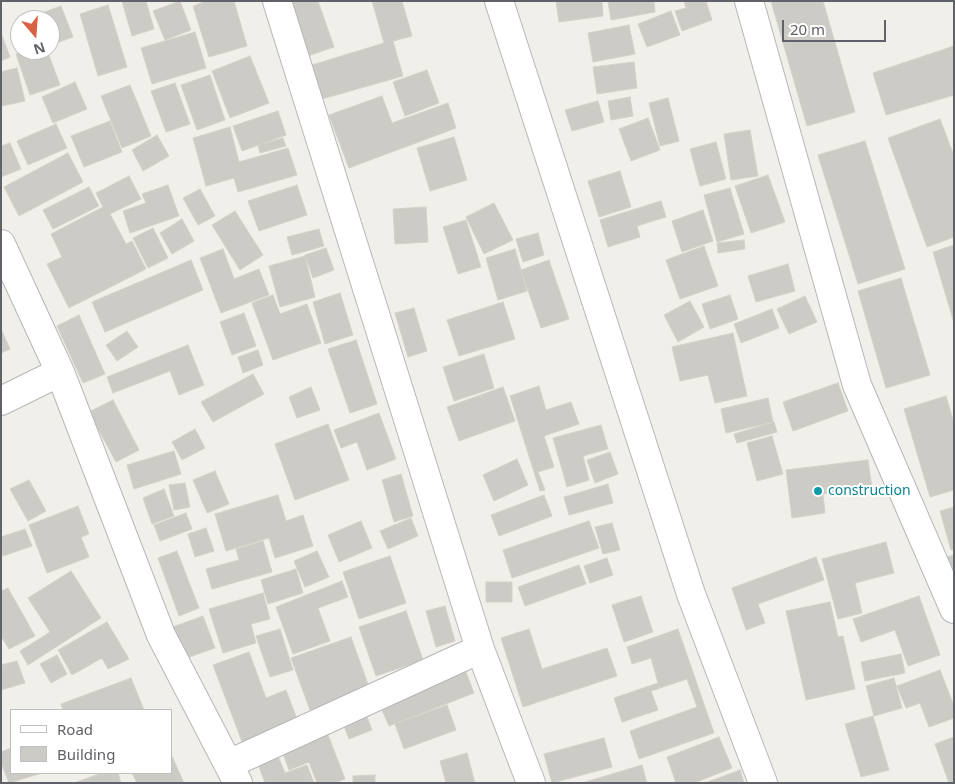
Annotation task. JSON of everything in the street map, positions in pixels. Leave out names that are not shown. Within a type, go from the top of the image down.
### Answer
[{"type":"street","points":[[277,1],[480,649],[531,783]]},
{"type":"street","points":[[499,1],[691,594],[763,783]]},
{"type":"street","points":[[749,1],[857,385],[954,609]]},
{"type":"street","points":[[1,244],[60,372],[161,635],[233,774],[480,649]]},
{"type":"street","points":[[1,401],[60,372]]},
{"type":"building","points":[[122,1],[146,1],[154,29],[132,36]]},
{"type":"building","points":[[180,1],[191,30],[165,40],[153,11]]},
{"type":"building","points":[[207,1],[234,1],[247,46],[209,57],[193,6]]},
{"type":"building","points":[[289,1],[318,1],[334,47],[308,56]]},
{"type":"building","points":[[372,1],[402,1],[412,36],[393,41],[403,76],[322,99],[312,65],[384,43]]},
{"type":"building","points":[[556,1],[602,1],[603,16],[559,22]]},
{"type":"building","points":[[608,1],[654,1],[655,12],[611,20]]},
{"type":"building","points":[[684,1],[706,1],[712,20],[682,31],[675,11],[686,8]]},
{"type":"building","points":[[771,1],[823,1],[855,112],[807,126]]},
{"type":"building","points":[[108,5],[127,67],[98,76],[80,14]]},
{"type":"building","points":[[61,6],[73,37],[60,42],[60,10],[50,10]]},
{"type":"building","points":[[671,11],[680,35],[647,47],[638,24]]},
{"type":"building","points":[[629,25],[635,54],[593,62],[588,33]]},
{"type":"building","points":[[195,32],[206,68],[152,84],[141,48]]},
{"type":"building","points":[[1,33],[10,57],[1,61]]},
{"type":"building","points":[[954,46],[954,95],[886,115],[873,73]]},
{"type":"building","points":[[250,56],[269,103],[230,118],[212,71]]},
{"type":"building","points":[[18,60],[51,60],[60,85],[30,95]]},
{"type":"building","points":[[634,62],[637,88],[597,94],[593,67]]},
{"type":"building","points":[[17,68],[25,101],[2,106],[1,72]]},
{"type":"building","points":[[427,70],[439,103],[405,116],[393,82]]},
{"type":"building","points":[[210,75],[225,120],[197,130],[181,85]]},
{"type":"building","points":[[75,82],[87,109],[53,123],[42,97]]},
{"type":"building","points":[[175,83],[190,124],[166,132],[151,91]]},
{"type":"building","points":[[130,85],[151,136],[122,148],[101,96]]},
{"type":"building","points":[[382,96],[392,123],[448,103],[456,128],[349,168],[329,115]]},
{"type":"building","points":[[630,97],[633,116],[611,120],[608,101]]},
{"type":"building","points":[[668,98],[679,141],[660,146],[649,103]]},
{"type":"building","points":[[598,101],[604,122],[572,131],[565,110]]},
{"type":"building","points":[[278,111],[286,135],[242,151],[233,126]]},
{"type":"building","points":[[648,118],[660,150],[631,161],[619,129]]},
{"type":"building","points":[[940,119],[954,156],[954,237],[927,247],[888,138]]},
{"type":"building","points":[[110,121],[122,152],[84,167],[71,136]]},
{"type":"building","points":[[56,124],[67,148],[28,165],[17,141]]},
{"type":"building","points":[[230,127],[239,162],[288,148],[297,175],[238,192],[234,178],[206,186],[193,138]]},
{"type":"building","points":[[750,130],[758,176],[731,180],[724,134]]},
{"type":"building","points":[[157,135],[169,156],[143,171],[132,150]]},
{"type":"building","points":[[454,137],[467,180],[430,191],[417,148]]},
{"type":"building","points":[[283,138],[286,146],[260,153],[258,145]]},
{"type":"building","points":[[865,141],[905,269],[858,284],[818,155]]},
{"type":"building","points":[[716,142],[726,179],[700,186],[690,149]]},
{"type":"building","points":[[10,143],[21,169],[1,177],[1,146]]},
{"type":"building","points":[[68,153],[83,182],[19,216],[4,187]]},
{"type":"building","points":[[620,171],[631,207],[599,217],[588,181]]},
{"type":"building","points":[[768,175],[785,222],[751,233],[735,186]]},
{"type":"building","points":[[129,176],[141,199],[110,214],[126,244],[132,241],[146,269],[69,308],[47,264],[62,257],[51,234],[103,207],[96,193]]},
{"type":"building","points":[[168,185],[179,216],[130,233],[123,211],[146,203],[142,194]]},
{"type":"building","points":[[297,185],[307,215],[259,231],[248,201]]},
{"type":"building","points":[[89,187],[99,206],[53,229],[43,210]]},
{"type":"building","points":[[730,188],[744,234],[717,242],[704,195]]},
{"type":"building","points":[[200,189],[215,216],[198,225],[183,198]]},
{"type":"building","points":[[661,201],[666,217],[637,226],[640,237],[608,247],[600,220]]},
{"type":"building","points":[[494,203],[513,240],[484,254],[466,217]]},
{"type":"building","points":[[426,207],[428,242],[395,244],[393,209]]},
{"type":"building","points":[[703,210],[713,241],[682,252],[672,221]]},
{"type":"building","points":[[235,211],[263,255],[240,270],[212,225]]},
{"type":"building","points":[[182,219],[194,241],[172,254],[160,233]]},
{"type":"building","points":[[466,220],[481,267],[458,274],[443,227]]},
{"type":"building","points":[[153,228],[168,258],[148,268],[133,238]]},
{"type":"building","points":[[319,229],[324,246],[292,255],[287,237]]},
{"type":"building","points":[[538,233],[544,255],[523,262],[516,239]]},
{"type":"building","points":[[744,240],[745,249],[718,253],[717,243]]},
{"type":"building","points":[[954,245],[954,323],[933,252]]},
{"type":"building","points":[[704,246],[718,286],[680,299],[666,260]]},
{"type":"building","points":[[326,248],[334,270],[313,278],[305,255]]},
{"type":"building","points":[[223,249],[234,279],[259,269],[269,295],[221,313],[200,258]]},
{"type":"building","points":[[515,249],[527,291],[498,300],[486,258]]},
{"type":"building","points":[[305,256],[315,297],[280,307],[269,266]]},
{"type":"building","points":[[191,260],[203,290],[105,332],[92,302]]},
{"type":"building","points":[[549,260],[569,319],[541,328],[521,270]]},
{"type":"building","points":[[788,264],[795,291],[756,302],[748,276]]},
{"type":"building","points":[[901,278],[930,375],[886,388],[858,291]]},
{"type":"building","points":[[340,293],[353,335],[325,344],[313,302]]},
{"type":"building","points":[[273,295],[280,314],[307,304],[321,343],[273,360],[252,303]]},
{"type":"building","points":[[730,295],[738,319],[710,329],[702,304]]},
{"type":"building","points":[[805,296],[817,322],[789,334],[777,309]]},
{"type":"building","points":[[690,301],[704,327],[678,342],[664,315]]},
{"type":"building","points":[[503,302],[515,339],[459,356],[447,320]]},
{"type":"building","points":[[414,308],[427,351],[408,357],[395,313]]},
{"type":"building","points":[[772,309],[779,328],[741,343],[734,324]]},
{"type":"building","points":[[244,313],[256,346],[232,355],[220,322]]},
{"type":"building","points":[[79,315],[105,374],[83,383],[57,326]]},
{"type":"building","points":[[1,329],[10,349],[1,353]]},
{"type":"building","points":[[127,331],[138,347],[117,361],[106,345]]},
{"type":"building","points":[[733,333],[747,396],[715,403],[708,375],[680,381],[672,347]]},
{"type":"building","points":[[356,340],[377,404],[350,413],[328,349]]},
{"type":"building","points":[[188,345],[204,385],[179,395],[170,371],[113,393],[107,377]]},
{"type":"building","points":[[258,350],[263,365],[243,373],[238,357]]},
{"type":"building","points":[[484,354],[494,388],[454,401],[443,367]]},
{"type":"building","points":[[253,374],[264,394],[213,422],[201,402]]},
{"type":"building","points":[[838,383],[848,411],[793,431],[783,402]]},
{"type":"building","points":[[539,386],[546,410],[571,402],[579,424],[544,436],[554,467],[538,472],[545,490],[540,491],[510,396]]},
{"type":"building","points":[[311,387],[320,410],[297,418],[289,397]]},
{"type":"building","points":[[503,387],[515,421],[459,441],[447,407]]},
{"type":"building","points":[[946,396],[954,423],[954,490],[930,497],[904,409]]},
{"type":"building","points":[[768,398],[773,422],[726,433],[721,409]]},
{"type":"building","points":[[113,400],[139,450],[116,462],[89,412]]},
{"type":"building","points":[[379,413],[396,459],[367,470],[357,442],[341,448],[334,430]]},
{"type":"building","points":[[774,422],[777,432],[737,443],[734,434]]},
{"type":"building","points":[[328,424],[349,480],[295,500],[275,444]]},
{"type":"building","points":[[601,425],[608,449],[583,456],[589,480],[567,487],[553,438]]},
{"type":"building","points":[[195,429],[205,448],[182,460],[172,442]]},
{"type":"building","points":[[772,436],[783,474],[757,481],[747,443]]},
{"type":"building","points":[[174,451],[181,474],[134,489],[127,465]]},
{"type":"building","points":[[610,452],[618,474],[595,483],[587,460]]},
{"type":"building","points":[[517,459],[528,485],[494,501],[483,475]]},
{"type":"building","name":"construction","points":[[868,460],[872,488],[823,494],[825,513],[792,518],[786,470]]},
{"type":"building","points":[[215,471],[229,504],[207,513],[193,480]]},
{"type":"building","points":[[401,474],[413,516],[394,522],[382,480]]},
{"type":"building","points":[[29,480],[46,511],[28,521],[10,489]]},
{"type":"building","points":[[185,483],[190,507],[174,510],[169,485]]},
{"type":"building","points":[[608,484],[613,503],[569,515],[564,497]]},
{"type":"building","points":[[164,489],[174,516],[152,524],[143,498]]},
{"type":"building","points":[[278,495],[286,521],[303,515],[313,546],[275,558],[269,538],[226,551],[215,514]]},
{"type":"building","points":[[544,495],[552,516],[499,536],[491,515]]},
{"type":"building","points":[[78,506],[89,534],[81,537],[89,557],[47,573],[29,525]]},
{"type":"building","points":[[954,507],[954,549],[951,550],[940,511]]},
{"type":"building","points":[[186,513],[192,529],[160,541],[154,525]]},
{"type":"building","points":[[411,518],[418,536],[388,549],[380,531]]},
{"type":"building","points":[[361,521],[372,548],[339,562],[328,535]]},
{"type":"building","points":[[589,521],[599,548],[512,578],[503,550]]},
{"type":"building","points":[[612,523],[620,550],[603,554],[595,527]]},
{"type":"building","points":[[206,528],[214,551],[195,557],[188,534]]},
{"type":"building","points":[[25,529],[32,546],[3,556],[1,537]]},
{"type":"building","points":[[263,541],[272,572],[212,589],[206,569],[239,560],[236,549]]},
{"type":"building","points":[[886,542],[894,573],[855,583],[862,613],[838,619],[822,559]]},
{"type":"building","points":[[177,551],[199,608],[179,616],[158,558]]},
{"type":"building","points":[[317,551],[329,577],[305,587],[294,561]]},
{"type":"building","points":[[954,555],[954,580],[943,558]]},
{"type":"building","points":[[390,556],[406,603],[359,619],[343,572]]},
{"type":"building","points":[[816,557],[824,580],[758,604],[765,623],[746,630],[732,588]]},
{"type":"building","points":[[607,558],[613,575],[590,583],[584,566]]},
{"type":"building","points":[[579,565],[586,584],[525,606],[518,587]]},
{"type":"building","points":[[296,569],[303,593],[268,604],[261,580]]},
{"type":"building","points":[[71,571],[101,618],[28,665],[20,651],[50,632],[28,598]]},
{"type":"building","points":[[342,581],[348,597],[318,608],[330,641],[293,654],[276,607]]},
{"type":"building","points":[[486,582],[512,582],[512,602],[486,602]]},
{"type":"building","points":[[8,588],[35,636],[9,649],[1,636],[1,591]]},
{"type":"building","points":[[263,593],[270,619],[251,624],[256,643],[223,653],[209,609]]},
{"type":"building","points":[[641,596],[653,632],[624,642],[612,605]]},
{"type":"building","points":[[919,596],[940,655],[908,666],[895,630],[861,642],[853,619]]},
{"type":"building","points":[[830,602],[838,637],[843,636],[855,689],[806,700],[786,611]]},
{"type":"building","points":[[445,606],[455,641],[436,647],[426,611]]},
{"type":"building","points":[[406,611],[423,660],[376,676],[359,627]]},
{"type":"building","points":[[203,616],[215,648],[181,660],[170,628]]},
{"type":"building","points":[[107,622],[129,659],[108,669],[102,658],[72,675],[58,650]]},
{"type":"building","points":[[280,629],[293,670],[270,677],[256,636]]},
{"type":"building","points":[[529,629],[542,669],[607,648],[617,676],[523,707],[501,638]]},
{"type":"building","points":[[678,629],[714,733],[639,759],[630,731],[697,707],[687,679],[651,691],[658,710],[622,722],[614,698],[658,683],[651,658],[632,664],[627,647]]},
{"type":"building","points":[[351,637],[370,690],[310,710],[291,658]]},
{"type":"building","points":[[249,652],[266,698],[286,690],[300,727],[244,747],[213,665]]},
{"type":"building","points":[[901,654],[905,673],[865,681],[861,662]]},
{"type":"building","points":[[57,655],[67,674],[51,683],[40,664]]},
{"type":"building","points":[[17,661],[25,683],[1,690],[1,665]]},
{"type":"building","points":[[464,667],[474,693],[389,726],[378,701]]},
{"type":"building","points":[[940,670],[954,706],[954,718],[929,727],[920,703],[906,708],[897,686]]},
{"type":"building","points":[[131,678],[144,709],[63,709],[61,704]]},
{"type":"building","points":[[894,678],[902,708],[874,716],[866,686]]},
{"type":"building","points":[[447,705],[456,730],[404,749],[395,724]]},
{"type":"building","points":[[364,709],[372,730],[349,739],[341,718]]},
{"type":"building","points":[[873,716],[889,770],[861,777],[845,724]]},
{"type":"building","points":[[325,727],[345,779],[334,783],[317,783],[309,762],[289,770],[280,745]]},
{"type":"building","points":[[719,737],[732,768],[694,783],[676,783],[667,757]]},
{"type":"building","points":[[954,737],[954,782],[949,783],[935,744]]},
{"type":"building","points":[[604,738],[612,767],[552,783],[544,754]]},
{"type":"building","points":[[10,748],[10,774],[39,774],[9,783],[1,762],[1,752]]},
{"type":"building","points":[[276,751],[285,773],[307,765],[314,783],[265,783],[256,758]]},
{"type":"building","points":[[467,753],[475,783],[446,783],[440,761]]},
{"type":"building","points":[[172,756],[184,783],[137,783],[132,774],[172,774]]},
{"type":"building","points":[[642,765],[647,783],[582,783]]},
{"type":"building","points":[[740,770],[744,783],[705,783]]},
{"type":"building","points":[[99,774],[118,774],[121,783],[74,783]]},
{"type":"building","points":[[375,775],[375,783],[353,783],[353,776]]},
{"type":"place","name":"construction","points":[[818,491]]}]
